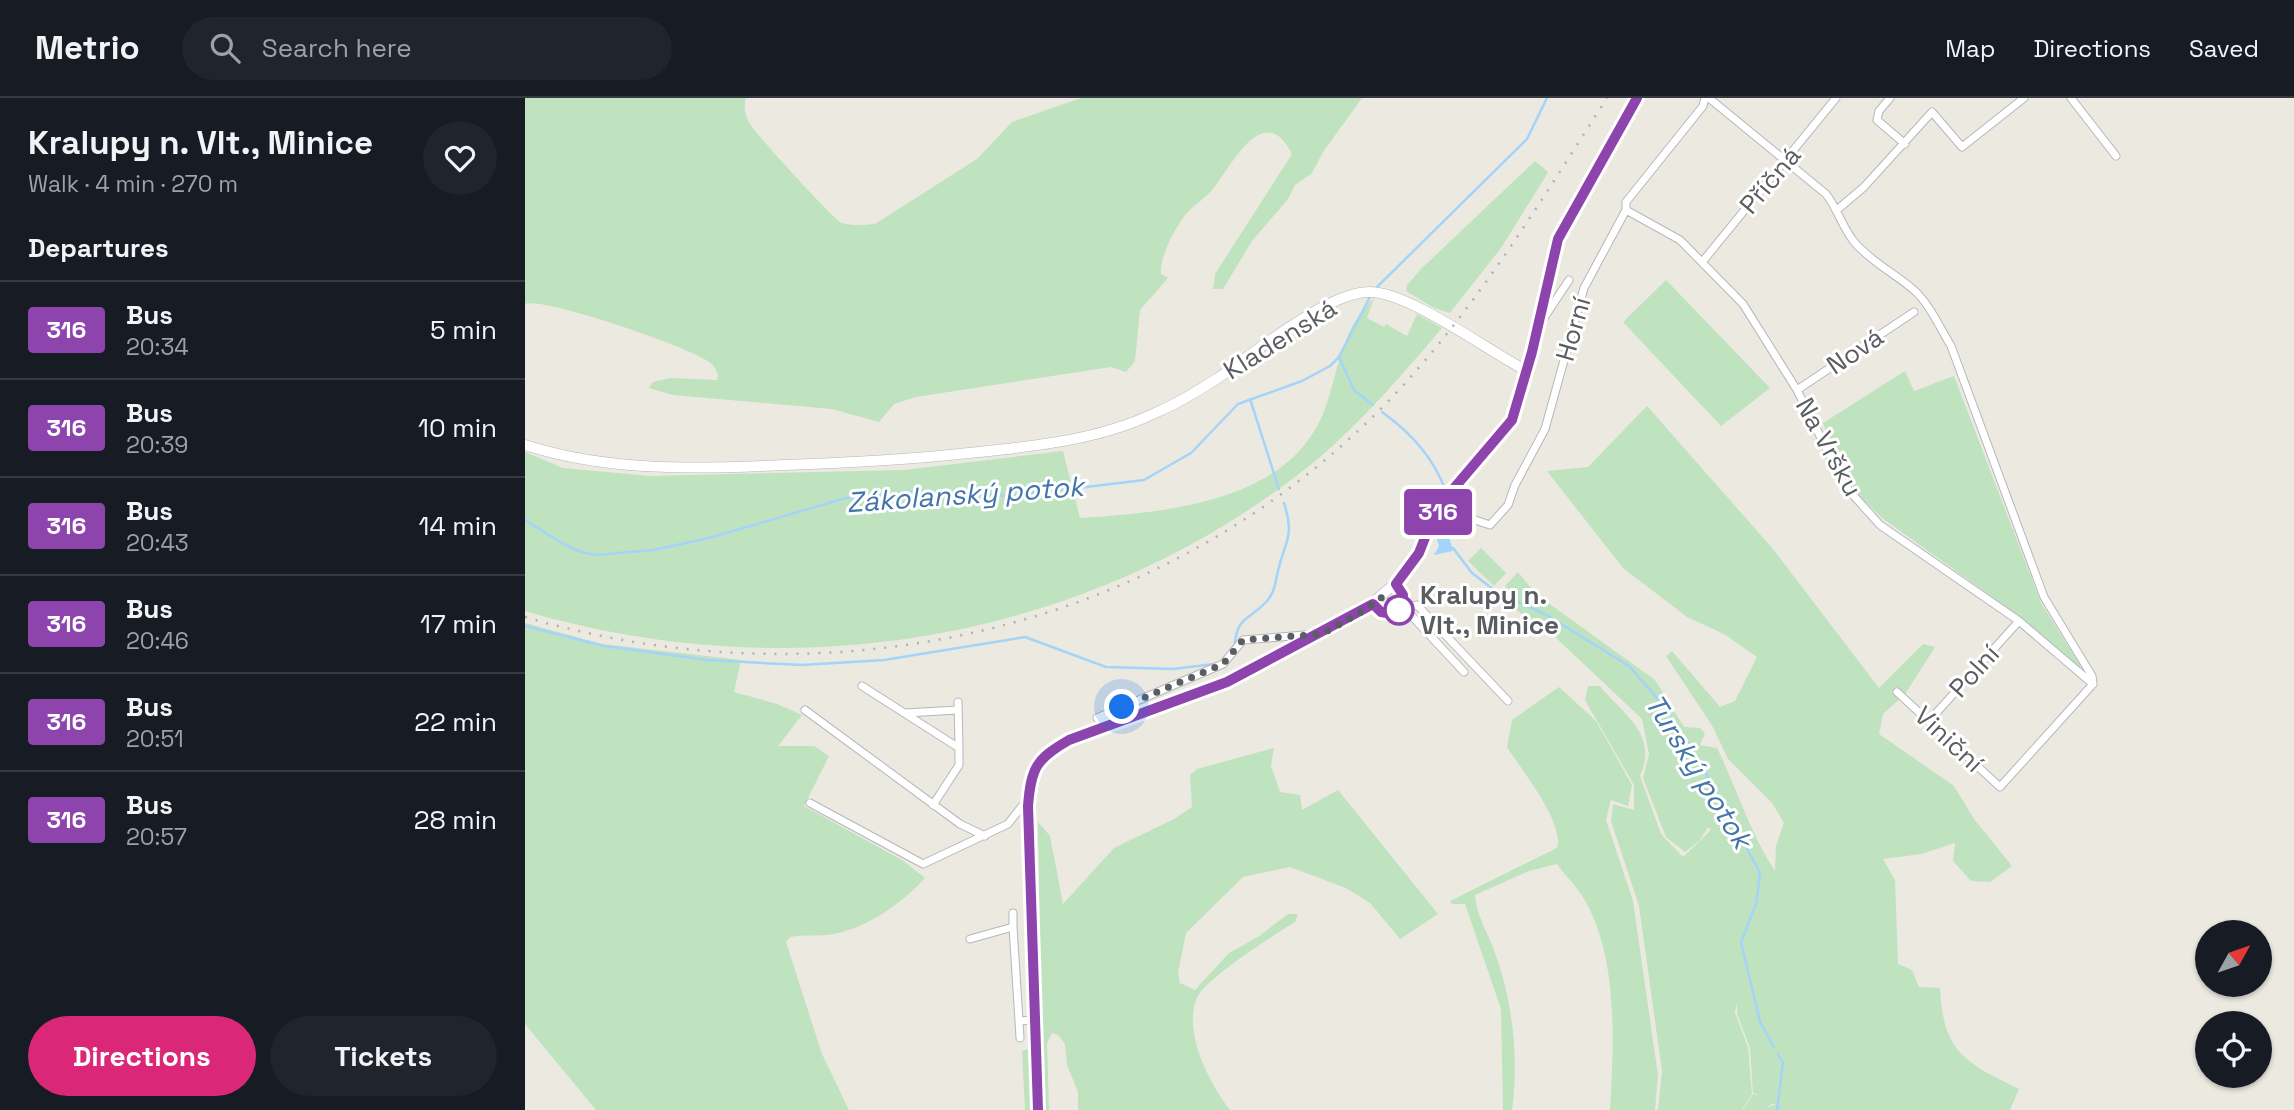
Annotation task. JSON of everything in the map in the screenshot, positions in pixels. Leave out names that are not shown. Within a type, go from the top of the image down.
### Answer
[{"type":"main road","points":[[1038,1110],[1025,806],[1037,764],[1047,753],[1069,740],[1227,682],[1322,634],[1363,611],[1404,576],[1419,553],[1433,517],[1512,420],[1527,371],[1558,239],[1637,98]]},
{"type":"main road","name":"Kladenská","points":[[525,444],[596,462],[632,466],[743,467],[894,461],[1090,437],[1149,416],[1185,399],[1300,320],[1359,293],[1381,293],[1424,310],[1527,371]]},
{"type":"street","points":[[1707,98],[1808,177],[1838,209],[1853,242],[1878,267],[1917,293],[1951,346],[2034,573],[2052,613],[2092,676],[2093,684]]},
{"type":"street","name":"Horní","points":[[1450,493],[1466,517],[1490,525],[1508,505],[1515,485],[1545,429],[1584,288],[1626,210],[1629,197],[1707,98]]},
{"type":"street","name":"Příčná","points":[[1703,261],[1836,98]]},
{"type":"street","points":[[1889,98],[1879,111],[1877,120],[1905,144]]},
{"type":"street","points":[[1838,209],[1864,187],[1932,112],[1962,148],[2024,98]]},
{"type":"street","points":[[2071,98],[2116,156]]},
{"type":"street","name":"Na Vršku","points":[[1626,210],[1672,234],[1703,261],[1743,304],[1797,390],[1845,486],[1880,525],[2019,621],[2093,684]]},
{"type":"street","points":[[1538,327],[1569,280]]},
{"type":"street","name":"Nová","points":[[1797,390],[1914,312]]},
{"type":"street","points":[[1464,672],[1406,608],[1417,605],[1508,701]]},
{"type":"street","name":"Polní","points":[[1929,721],[2019,621]]},
{"type":"street","points":[[1097,718],[1223,664],[1243,640],[1322,634]]},
{"type":"street","name":"Viniční","points":[[1897,692],[2000,787],[2093,684]]},
{"type":"street","points":[[862,686],[959,748]]},
{"type":"street","points":[[904,713],[958,706],[959,765],[933,805]]},
{"type":"street","points":[[805,710],[960,824],[985,836]]},
{"type":"street","points":[[810,803],[923,864],[1008,824],[1025,806]]},
{"type":"street","points":[[1013,913],[1020,1038]]},
{"type":"street","points":[[970,939],[1013,927]]},
{"type":"street","points":[[1020,1021],[1035,1020]]},
{"type":"green space","points":[[525,98],[746,98],[745,111],[750,124],[779,159],[836,219],[842,223],[859,225],[875,224],[977,159],[1012,122],[1081,98],[1362,98],[1323,152],[1312,173],[1295,185],[1288,199],[1252,241],[1223,289],[1213,289],[1215,274],[1292,154],[1281,138],[1270,133],[1259,134],[1239,153],[1210,193],[1185,215],[1165,252],[1161,274],[1168,278],[1140,310],[1135,361],[1126,372],[1111,367],[916,397],[894,404],[879,422],[832,409],[673,395],[649,388],[653,382],[670,378],[717,380],[718,375],[709,362],[647,335],[559,308],[525,304]]},
{"type":"green space","points":[[1535,161],[1548,172],[1501,248],[1450,313],[1434,308],[1406,291],[1407,285],[1421,269]]},
{"type":"green space","points":[[1666,280],[1770,388],[1721,426],[1623,322]]},
{"type":"green space","points":[[1374,298],[1367,318],[1384,327],[1386,324],[1407,336],[1417,314],[1442,328],[1381,398],[1331,447],[1228,523],[1136,572],[1039,609],[938,634],[835,646],[732,647],[628,635],[525,611],[525,452],[563,468],[650,476],[904,470],[1063,451],[1080,518],[1151,512],[1225,496],[1258,482],[1287,462],[1311,436],[1327,403],[1349,333],[1364,308]]},
{"type":"green space","points":[[1905,371],[1914,391],[1954,376],[2041,603],[2080,669],[2026,621],[1882,518],[1849,485],[1823,423]]},
{"type":"green space","points":[[1647,406],[1773,549],[1879,688],[1923,644],[1935,647],[1905,694],[1883,714],[1879,734],[1954,786],[1974,819],[2012,866],[1990,882],[1971,881],[1953,861],[1955,843],[1921,854],[1883,859],[1895,880],[1898,964],[1912,970],[1919,987],[1940,988],[1946,1027],[1960,1052],[1984,1071],[2019,1089],[2010,1110],[1778,1110],[1774,1103],[1767,1107],[1775,1105],[1777,1110],[1743,1110],[1753,1094],[1759,1095],[1753,1093],[1750,1048],[1737,1014],[1737,1002],[1735,1013],[1748,1047],[1752,1094],[1742,1110],[1658,1110],[1662,1071],[1639,906],[1611,821],[1613,804],[1634,810],[1634,785],[1585,700],[1588,686],[1600,686],[1627,715],[1641,736],[1645,761],[1640,776],[1661,834],[1683,857],[1711,830],[1708,827],[1700,840],[1685,852],[1666,837],[1643,778],[1649,754],[1642,719],[1552,634],[1502,601],[1506,585],[1518,572],[1537,595],[1655,680],[1684,727],[1700,728],[1705,733],[1700,745],[1717,748],[1751,827],[1775,871],[1776,846],[1784,823],[1772,803],[1728,759],[1713,727],[1666,656],[1672,651],[1720,707],[1735,701],[1757,657],[1724,634],[1687,617],[1623,568],[1547,471],[1588,467]]},
{"type":"green space","points":[[1481,548],[1506,573],[1494,586],[1468,561]]},
{"type":"green space","points":[[525,623],[602,644],[741,660],[734,692],[777,704],[802,715],[778,746],[814,746],[829,756],[804,806],[902,860],[925,878],[896,904],[860,926],[834,934],[790,937],[786,942],[822,1054],[849,1110],[596,1110],[525,1024]]},
{"type":"green space","points":[[1559,687],[1596,721],[1632,785],[1628,806],[1611,800],[1606,820],[1633,901],[1658,1075],[1655,1110],[1610,1110],[1613,1028],[1608,971],[1602,943],[1581,894],[1557,864],[1529,871],[1475,895],[1478,911],[1502,974],[1513,1032],[1515,1072],[1512,1110],[1503,1110],[1501,1009],[1465,904],[1452,904],[1450,901],[1557,848],[1555,825],[1507,747],[1512,720]]},
{"type":"green space","points":[[1274,748],[1271,766],[1280,792],[1300,795],[1302,810],[1338,790],[1438,914],[1400,939],[1370,903],[1346,888],[1290,867],[1243,877],[1186,933],[1178,973],[1180,983],[1195,990],[1229,953],[1258,937],[1288,914],[1298,914],[1295,922],[1227,968],[1198,996],[1194,1009],[1195,1039],[1206,1071],[1230,1110],[1078,1110],[1078,1092],[1067,1065],[1065,1044],[1058,1035],[1052,1033],[1047,1043],[1049,1110],[1043,1110],[1038,822],[1050,836],[1063,904],[1114,848],[1174,819],[1192,807],[1190,775],[1197,769]]},
{"type":"green space","points":[[1029,1049],[1033,1110],[1025,1110],[1022,1051]]},
{"type":"water","points":[[1449,509],[1448,533],[1453,551],[1434,555],[1439,546],[1436,536]]},
{"type":"waterway","name":"Zákolanský potok","points":[[1375,289],[1527,139],[1547,98]]},
{"type":"waterway","name":"Zákolanský potok","points":[[525,520],[562,543],[581,552],[596,555],[653,550],[709,538],[846,498],[921,491],[1012,496],[1144,480],[1191,453],[1238,404],[1302,381],[1330,366],[1339,357],[1371,295]]},
{"type":"waterway","name":"Turský potok","points":[[1339,357],[1354,390],[1373,405]]},
{"type":"waterway","points":[[1250,399],[1279,489]]},
{"type":"waterway","name":"Turský potok","points":[[1382,412],[1419,446],[1434,466],[1445,489]]},
{"type":"waterway","points":[[1234,647],[1241,623],[1270,598],[1273,590],[1289,532],[1284,503]]},
{"type":"waterway","name":"Turský potok","points":[[1449,511],[1450,503]]},
{"type":"waterway","name":"Turský potok","points":[[1453,548],[1472,573],[1498,593],[1545,614],[1629,666],[1663,705],[1701,764],[1760,873],[1756,904],[1741,942],[1760,1022],[1774,1047]]},
{"type":"waterway","points":[[525,626],[604,646],[707,660],[802,665],[884,660],[1025,637],[1106,667],[1173,669],[1214,664]]},
{"type":"waterway","name":"Turský potok","points":[[1777,1110],[1783,1063],[1778,1054]]},
{"type":"railway","points":[[525,617],[642,643],[760,654],[878,649],[993,628],[1105,592],[1210,540],[1308,474],[1397,392],[1482,287],[1607,98]]},
{"type":"bus line","name":"316","points":[[1038,1110],[1028,806],[1030,782],[1037,764],[1047,753],[1069,740],[1227,682],[1322,634],[1373,604],[1381,612],[1393,614],[1401,609],[1403,595],[1396,584],[1419,553],[1433,517],[1512,420],[1532,352],[1558,239],[1637,98]]},
{"type":"place","name":"Kralupy n. Vlt., Minice","points":[[1399,610]]},
{"type":"route","points":[[1122,707],[1223,664],[1231,658],[1234,648],[1243,640],[1322,634],[1385,595],[1399,610]]}]
